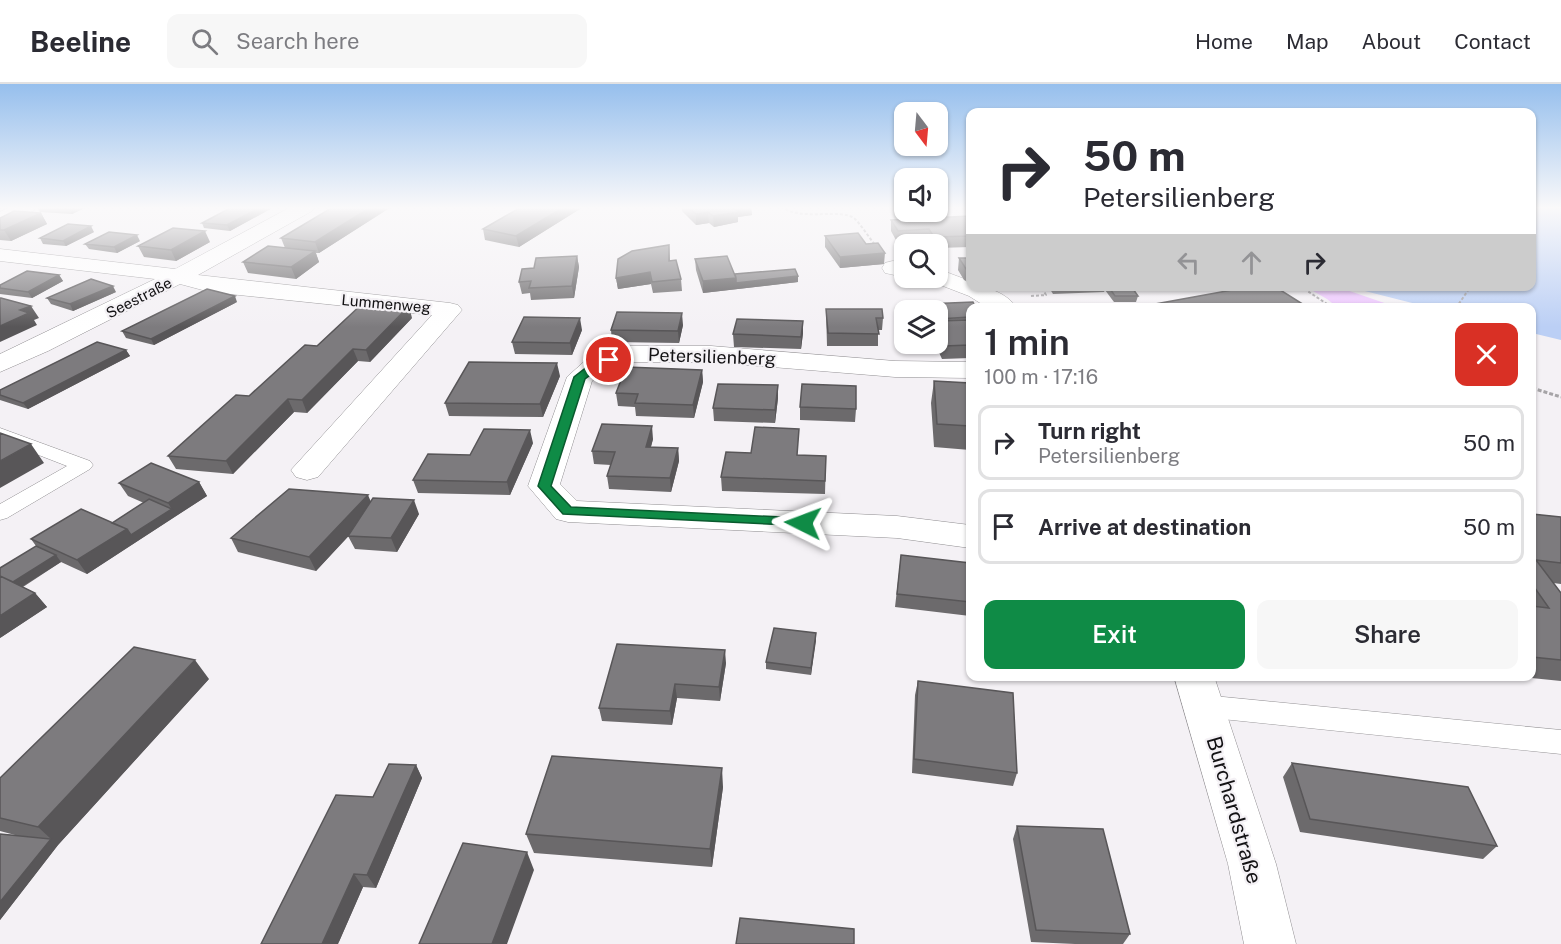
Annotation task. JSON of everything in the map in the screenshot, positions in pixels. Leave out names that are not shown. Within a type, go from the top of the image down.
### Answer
[{"type":"street","name":"Seestraße","points":[[0,364],[70,333],[180,278],[234,247]]},
{"type":"street","points":[[0,255],[156,272],[180,278]]},
{"type":"street","name":"Lummenweg","points":[[180,278],[234,288],[450,310],[307,470]]},
{"type":"street","points":[[948,280],[966,287]]},
{"type":"street","points":[[976,291],[997,303]]},
{"type":"street","name":"Petersilienberg","points":[[966,370],[895,369],[711,354],[621,354],[596,365],[580,377],[544,486],[568,511],[897,528],[966,537]]},
{"type":"street","name":"Burchardstraße","points":[[1199,691],[1252,864],[1270,944]]},
{"type":"lane","points":[[0,434],[83,465],[0,513]]},
{"type":"lane","points":[[1199,691],[1561,742]]},
{"type":"path","points":[[880,247],[894,263]]},
{"type":"path","points":[[1029,296],[1046,295],[1044,291]]},
{"type":"path","points":[[1310,291],[1327,303]]},
{"type":"path","points":[[1536,389],[1561,397]]},
{"type":"shaded area","points":[[1313,291],[1350,291],[1384,303],[1332,303]]},
{"type":"water","points":[[1536,247],[1561,247],[1561,340],[1536,334],[1536,303],[1412,303],[1365,291],[1536,291]]},
{"type":"building","points":[[147,247],[176,247],[171,250]]},
{"type":"building","points":[[266,247],[315,251],[291,267],[243,262]]},
{"type":"building","points":[[669,247],[669,261],[676,260],[681,279],[652,282],[650,272],[616,278],[618,259],[632,251]]},
{"type":"building","points":[[833,247],[881,247],[885,253],[840,257]]},
{"type":"building","points":[[577,256],[572,286],[529,288],[531,281],[519,282],[522,269],[534,268],[536,258]]},
{"type":"building","points":[[727,256],[736,278],[703,281],[695,259]]},
{"type":"building","points":[[959,258],[966,258],[966,269]]},
{"type":"building","points":[[795,269],[798,276],[736,283],[735,274]]},
{"type":"building","points":[[27,271],[59,275],[28,292],[0,288],[0,285]]},
{"type":"building","points":[[91,279],[113,286],[70,304],[47,298]]},
{"type":"building","points":[[207,289],[235,296],[151,339],[122,331]]},
{"type":"building","points":[[1112,291],[1134,291],[1138,296],[1115,296]]},
{"type":"building","points":[[1226,291],[1282,291],[1301,303],[1160,303]]},
{"type":"building","points":[[0,298],[31,306],[20,310],[29,313],[0,326]]},
{"type":"building","points":[[973,302],[966,303],[966,317],[948,318],[948,303]]},
{"type":"building","points":[[363,303],[409,306],[366,350],[353,349],[302,400],[288,399],[226,461],[168,456],[236,395],[249,396],[305,345],[317,346]]},
{"type":"building","points":[[826,309],[882,309],[883,318],[876,318],[879,334],[828,333]]},
{"type":"building","points":[[617,312],[682,313],[678,331],[611,330]]},
{"type":"building","points":[[524,317],[580,318],[570,343],[512,342]]},
{"type":"building","points":[[737,319],[803,321],[801,337],[733,334]]},
{"type":"building","points":[[966,320],[966,345],[948,346],[948,321]]},
{"type":"building","points":[[97,342],[126,350],[23,403],[0,395],[0,390]]},
{"type":"building","points":[[469,362],[557,363],[540,404],[445,403]]},
{"type":"building","points":[[626,367],[702,370],[693,405],[635,403],[638,394],[616,393]]},
{"type":"building","points":[[934,381],[966,383],[966,426],[937,424]]},
{"type":"building","points":[[718,384],[778,385],[775,410],[713,408]]},
{"type":"building","points":[[802,384],[856,386],[856,409],[800,407]]},
{"type":"building","points":[[602,424],[652,426],[646,447],[678,448],[670,478],[607,476],[615,452],[592,451]]},
{"type":"building","points":[[755,427],[799,429],[797,455],[826,456],[825,481],[721,477],[726,452],[751,453]]},
{"type":"building","points":[[484,429],[530,430],[507,482],[413,480],[428,454],[470,455]]},
{"type":"building","points":[[0,433],[31,444],[0,461]]},
{"type":"building","points":[[151,463],[199,482],[168,503],[119,483]]},
{"type":"building","points":[[289,489],[368,495],[309,557],[231,538]]},
{"type":"building","points":[[373,498],[414,500],[391,538],[348,536]]},
{"type":"building","points":[[149,499],[172,509],[131,535],[127,529],[112,523]]},
{"type":"building","points":[[81,509],[127,529],[77,560],[31,539]]},
{"type":"building","points":[[1536,514],[1561,517],[1561,563],[1536,560]]},
{"type":"building","points":[[36,546],[56,555],[13,582],[0,576],[0,568]]},
{"type":"building","points":[[901,555],[966,563],[966,602],[897,594]]},
{"type":"building","points":[[1536,560],[1561,593],[1561,660],[1536,657],[1536,606],[1549,608],[1536,590]]},
{"type":"building","points":[[0,576],[35,593],[0,616]]},
{"type":"building","points":[[774,628],[816,633],[811,668],[766,662]]},
{"type":"building","points":[[617,644],[725,650],[719,687],[675,684],[670,711],[599,708]]},
{"type":"building","points":[[134,647],[195,660],[38,827],[0,818],[0,778]]},
{"type":"building","points":[[918,681],[1013,693],[1017,773],[914,759]]},
{"type":"building","points":[[552,756],[722,768],[710,849],[526,834]]},
{"type":"building","points":[[1292,763],[1468,787],[1497,846],[1310,819]]},
{"type":"building","points":[[389,764],[416,765],[367,875],[354,874],[322,944],[261,944],[336,795],[373,797]]},
{"type":"building","points":[[1017,826],[1103,829],[1130,934],[1036,930]]},
{"type":"building","points":[[0,834],[51,839],[0,902]]},
{"type":"building","points":[[463,843],[527,852],[492,944],[419,944]]},
{"type":"building","points":[[740,918],[854,929],[854,944],[736,944]]},
{"type":"route","points":[[609,360],[596,365],[580,377],[544,486],[568,511],[803,523]]}]
